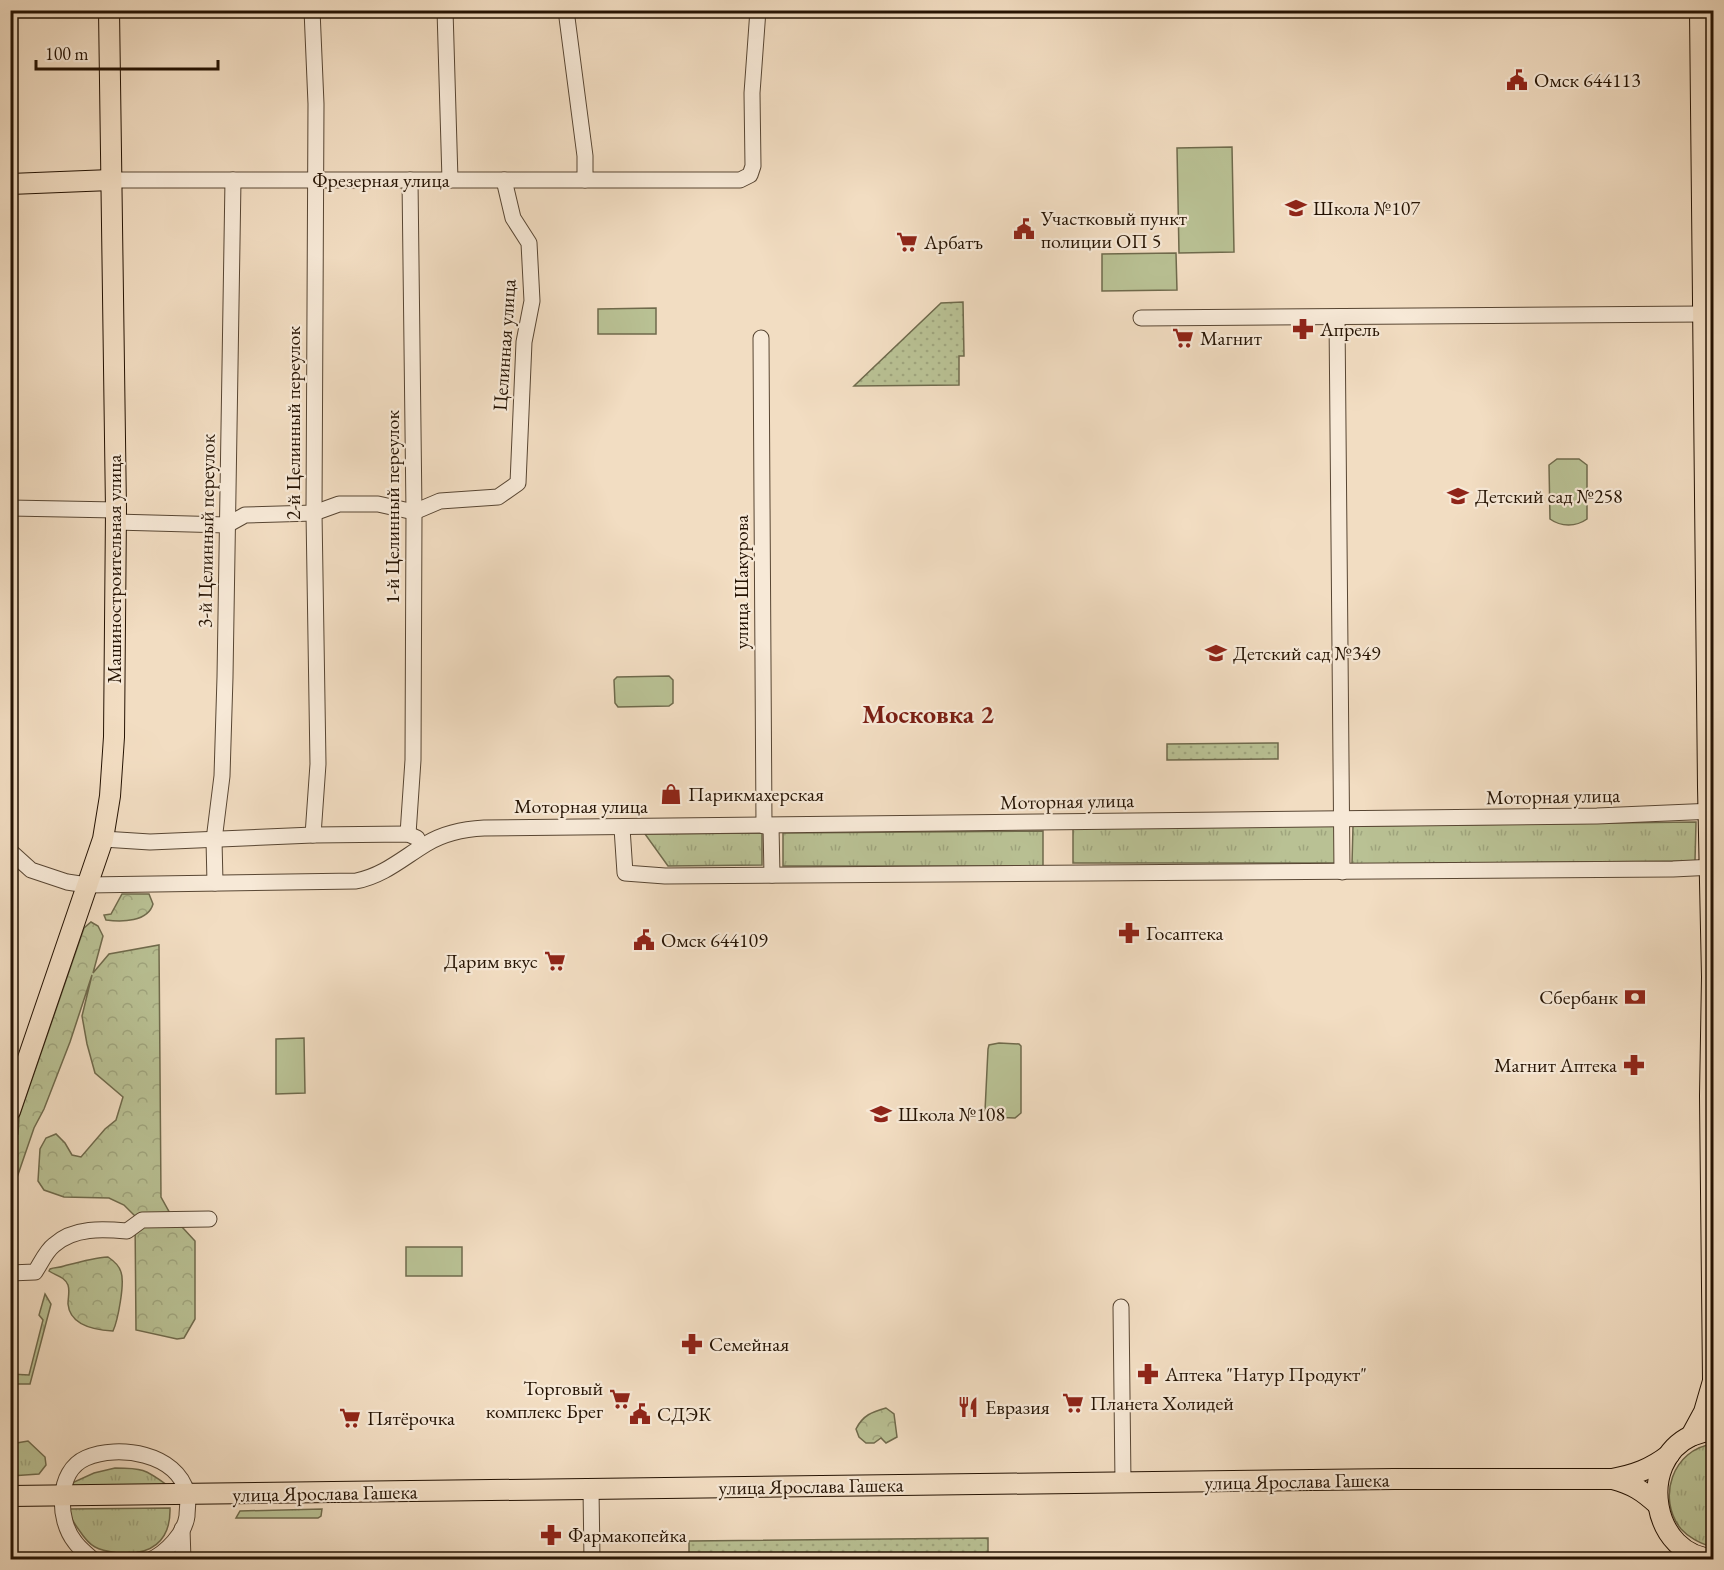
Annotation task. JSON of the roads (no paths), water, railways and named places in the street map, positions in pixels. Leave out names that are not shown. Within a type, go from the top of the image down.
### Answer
[{"type":"main road","name":"Машиностроительная улица","points":[[10,1111],[104,839],[110,796],[114,737],[116,516],[110,10]]},
{"type":"main road","points":[[1612,1479],[1640,1473],[1669,1455],[1691,1436],[1704,1412],[1713,1382],[1710,1096],[1712,867],[1700,10]]},
{"type":"main road","name":"Фрезерная улица","points":[[10,184],[111,180]]},
{"type":"main road","points":[[1691,1436],[1713,1430]]},
{"type":"main road","points":[[1656,1504],[1661,1469],[1669,1455]]},
{"type":"main road","points":[[1612,1479],[1629,1483],[1645,1492],[1656,1504],[1664,1526],[1691,1556],[1713,1559]]},
{"type":"main road","name":"улица Ярослава Гашека","points":[[10,1496],[1612,1479]]},
{"type":"street","name":"2-й Целинный переулок","points":[[312,10],[316,104],[314,513],[318,764],[313,835]]},
{"type":"street","points":[[445,10],[450,180]]},
{"type":"street","points":[[566,10],[585,156],[585,180]]},
{"type":"street","name":"Фрезерная улица","points":[[111,180],[740,180],[750,175],[753,166],[753,93],[758,10]]},
{"type":"street","name":"3-й Целинный переулок","points":[[215,882],[214,840],[222,776],[233,180]]},
{"type":"street","name":"1-й Целинный переулок","points":[[408,834],[413,760],[414,512],[410,180]]},
{"type":"street","name":"Целинная улица","points":[[414,512],[440,501],[498,497],[519,483],[524,342],[532,300],[528,243],[513,218],[504,180]]},
{"type":"street","points":[[1141,318],[1704,314]]},
{"type":"street","points":[[1337,317],[1342,872]]},
{"type":"street","name":"улица Шакурова","points":[[761,338],[767,826],[772,875]]},
{"type":"street","points":[[10,508],[227,525],[245,515],[314,513],[339,504],[378,504],[414,512]]},
{"type":"street","name":"Моторная улица","points":[[10,851],[31,870],[67,882],[87,885],[356,881],[373,878],[428,843],[450,833],[468,829],[1597,816],[1711,812]]},
{"type":"street","points":[[622,828],[625,873],[665,876],[1342,872],[1712,867]]},
{"type":"street","points":[[104,839],[150,842],[313,835],[408,834],[428,843]]},
{"type":"street","points":[[10,1273],[35,1272],[53,1246],[68,1235],[108,1229],[127,1231],[142,1220],[209,1220]]},
{"type":"street","points":[[1122,1308],[1123,1483]]},
{"type":"street","points":[[95,1560],[74,1542],[63,1519],[62,1495],[67,1475],[84,1459],[112,1451],[141,1453],[164,1464],[176,1474],[188,1494],[186,1521],[182,1529],[172,1544],[159,1556],[150,1560]]},
{"type":"street","points":[[591,1489],[591,1560]]},
{"type":"street","points":[[182,1529],[183,1560]]},
{"type":"place","name":"Омск 644113","points":[[1517,80]]},
{"type":"place","name":"Школа №107","points":[[1296,208]]},
{"type":"place","name":"Участковый пункт полиции ОП 5","points":[[1024,229]]},
{"type":"place","name":"Арбатъ","points":[[907,242]]},
{"type":"place","name":"Апрель","points":[[1303,329]]},
{"type":"place","name":"Магнит","points":[[1183,338]]},
{"type":"place","name":"Детский сад №258","points":[[1458,496]]},
{"type":"place","name":"Детский сад №349","points":[[1216,653]]},
{"type":"place","name":"Парикмахерская","points":[[671,794]]},
{"type":"place","name":"Госаптека","points":[[1129,933]]},
{"type":"place","name":"Омск 644109","points":[[644,940]]},
{"type":"place","name":"Дарим вкус","points":[[555,961]]},
{"type":"place","name":"Сбербанк","points":[[1635,997]]},
{"type":"place","name":"Магнит Аптека","points":[[1634,1065]]},
{"type":"place","name":"Школа №108","points":[[881,1114]]},
{"type":"place","name":"Семейная","points":[[692,1344]]},
{"type":"place","name":"Аптека \"Натур Продукт\"","points":[[1148,1374]]},
{"type":"place","name":"Торговый комплекс Брег","points":[[620,1399]]},
{"type":"place","name":"Планета Холидей","points":[[1073,1403]]},
{"type":"place","name":"Евразия","points":[[968,1407]]},
{"type":"place","name":"СДЭК","points":[[640,1414]]},
{"type":"place","name":"Пятёрочка","points":[[350,1418]]},
{"type":"place","name":"Фармакопейка","points":[[551,1535]]},
{"type":"district","name":"Московка 2","points":[[928,714]]}]
